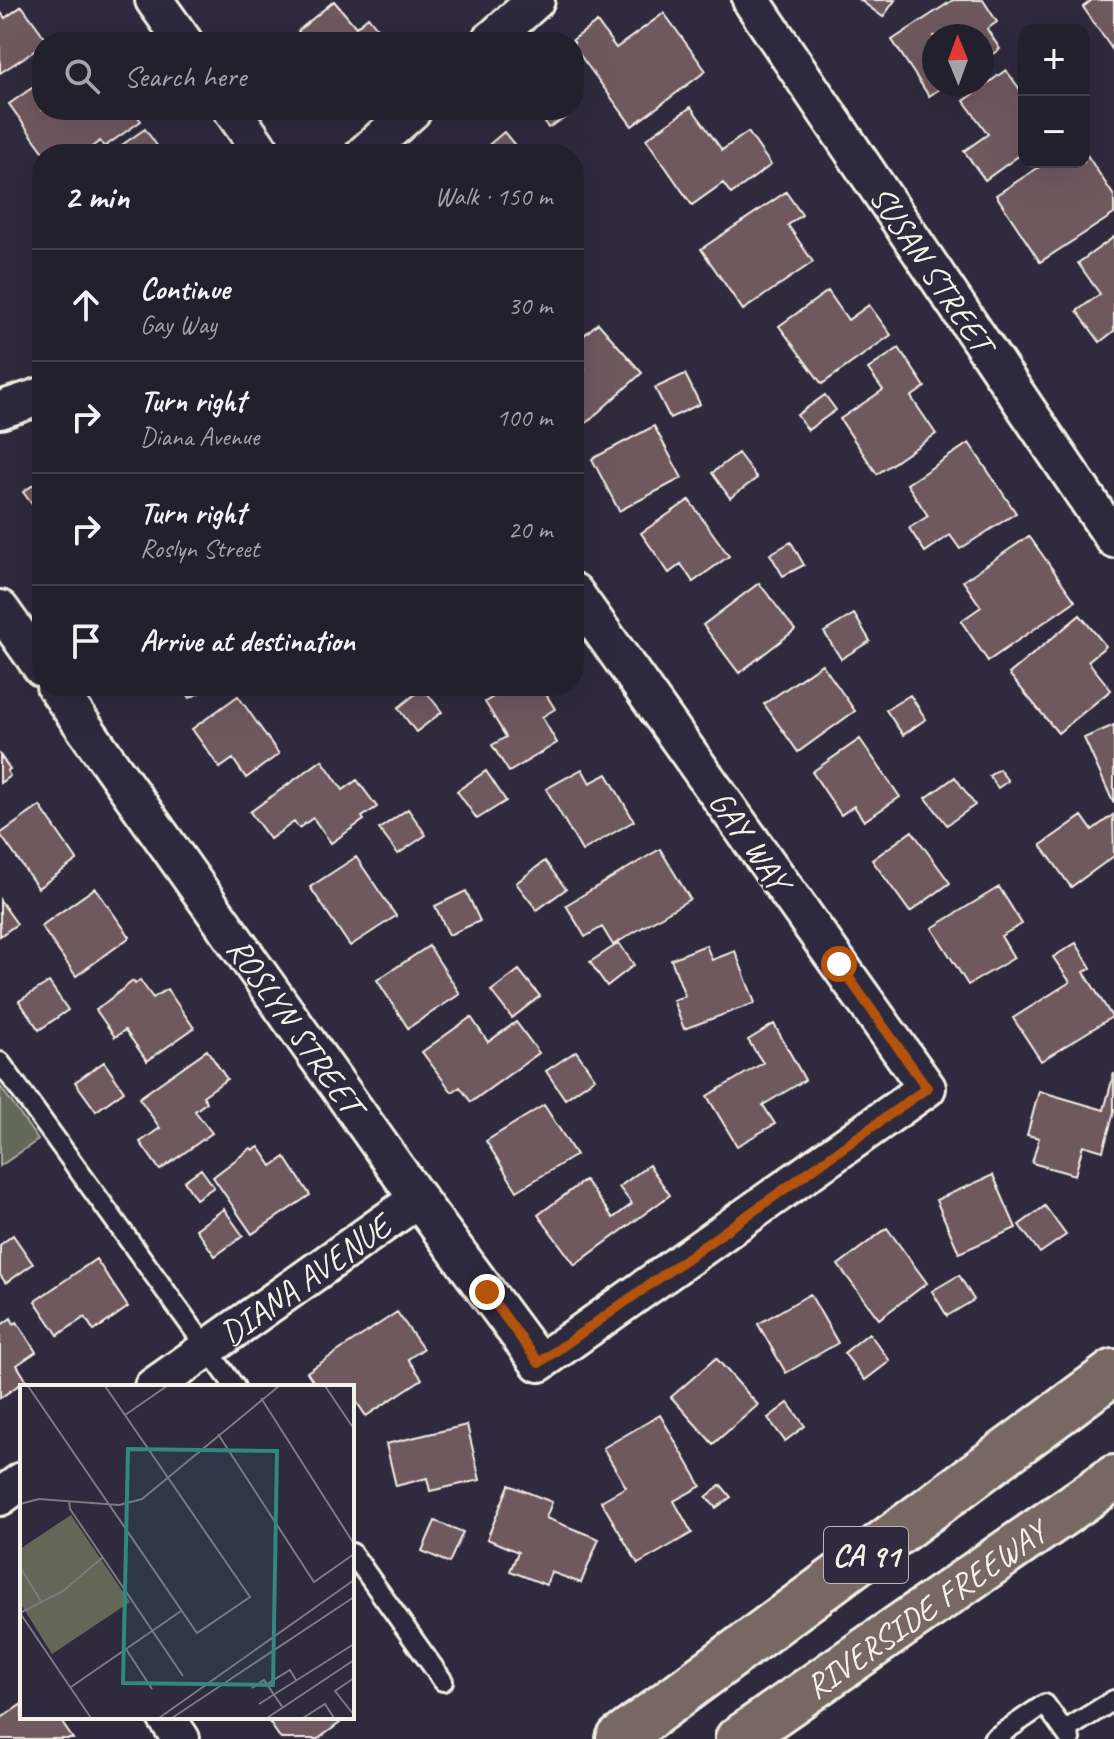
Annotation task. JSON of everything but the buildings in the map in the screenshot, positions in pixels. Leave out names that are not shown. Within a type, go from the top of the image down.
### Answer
[{"type":"highway","name":"CA 91","points":[[619,1739],[1114,1372]]},
{"type":"highway","name":"RIVERSIDE FREEWAY","points":[[738,1739],[1114,1478]]},
{"type":"street","points":[[154,0],[177,32]]},
{"type":"street","points":[[500,32],[536,0]]},
{"type":"street","name":"SUSAN STREET","points":[[751,0],[1114,539]]},
{"type":"street","points":[[239,120],[256,144]]},
{"type":"street","points":[[375,144],[402,120]]},
{"type":"street","points":[[0,410],[32,399]]},
{"type":"street","name":"GAY WAY","points":[[539,1363],[927,1088],[584,606]]},
{"type":"street","points":[[0,609],[32,654]]},
{"type":"street","name":"ROSLYN STREET","points":[[62,696],[418,1199],[539,1363]]},
{"type":"street","name":"DIANA AVENUE","points":[[156,1385],[418,1199]]},
{"type":"street","points":[[167,1719],[181,1739]]},
{"type":"lane","points":[[0,1062],[234,1385]]},
{"type":"lane","points":[[354,1556],[443,1681]]},
{"type":"lane","points":[[993,1739],[1045,1704],[1067,1735],[1114,1700]]},
{"type":"green space","points":[[0,1086],[38,1140],[0,1166]]},
{"type":"route","points":[[487,1292],[539,1363],[927,1088],[839,964]]}]
